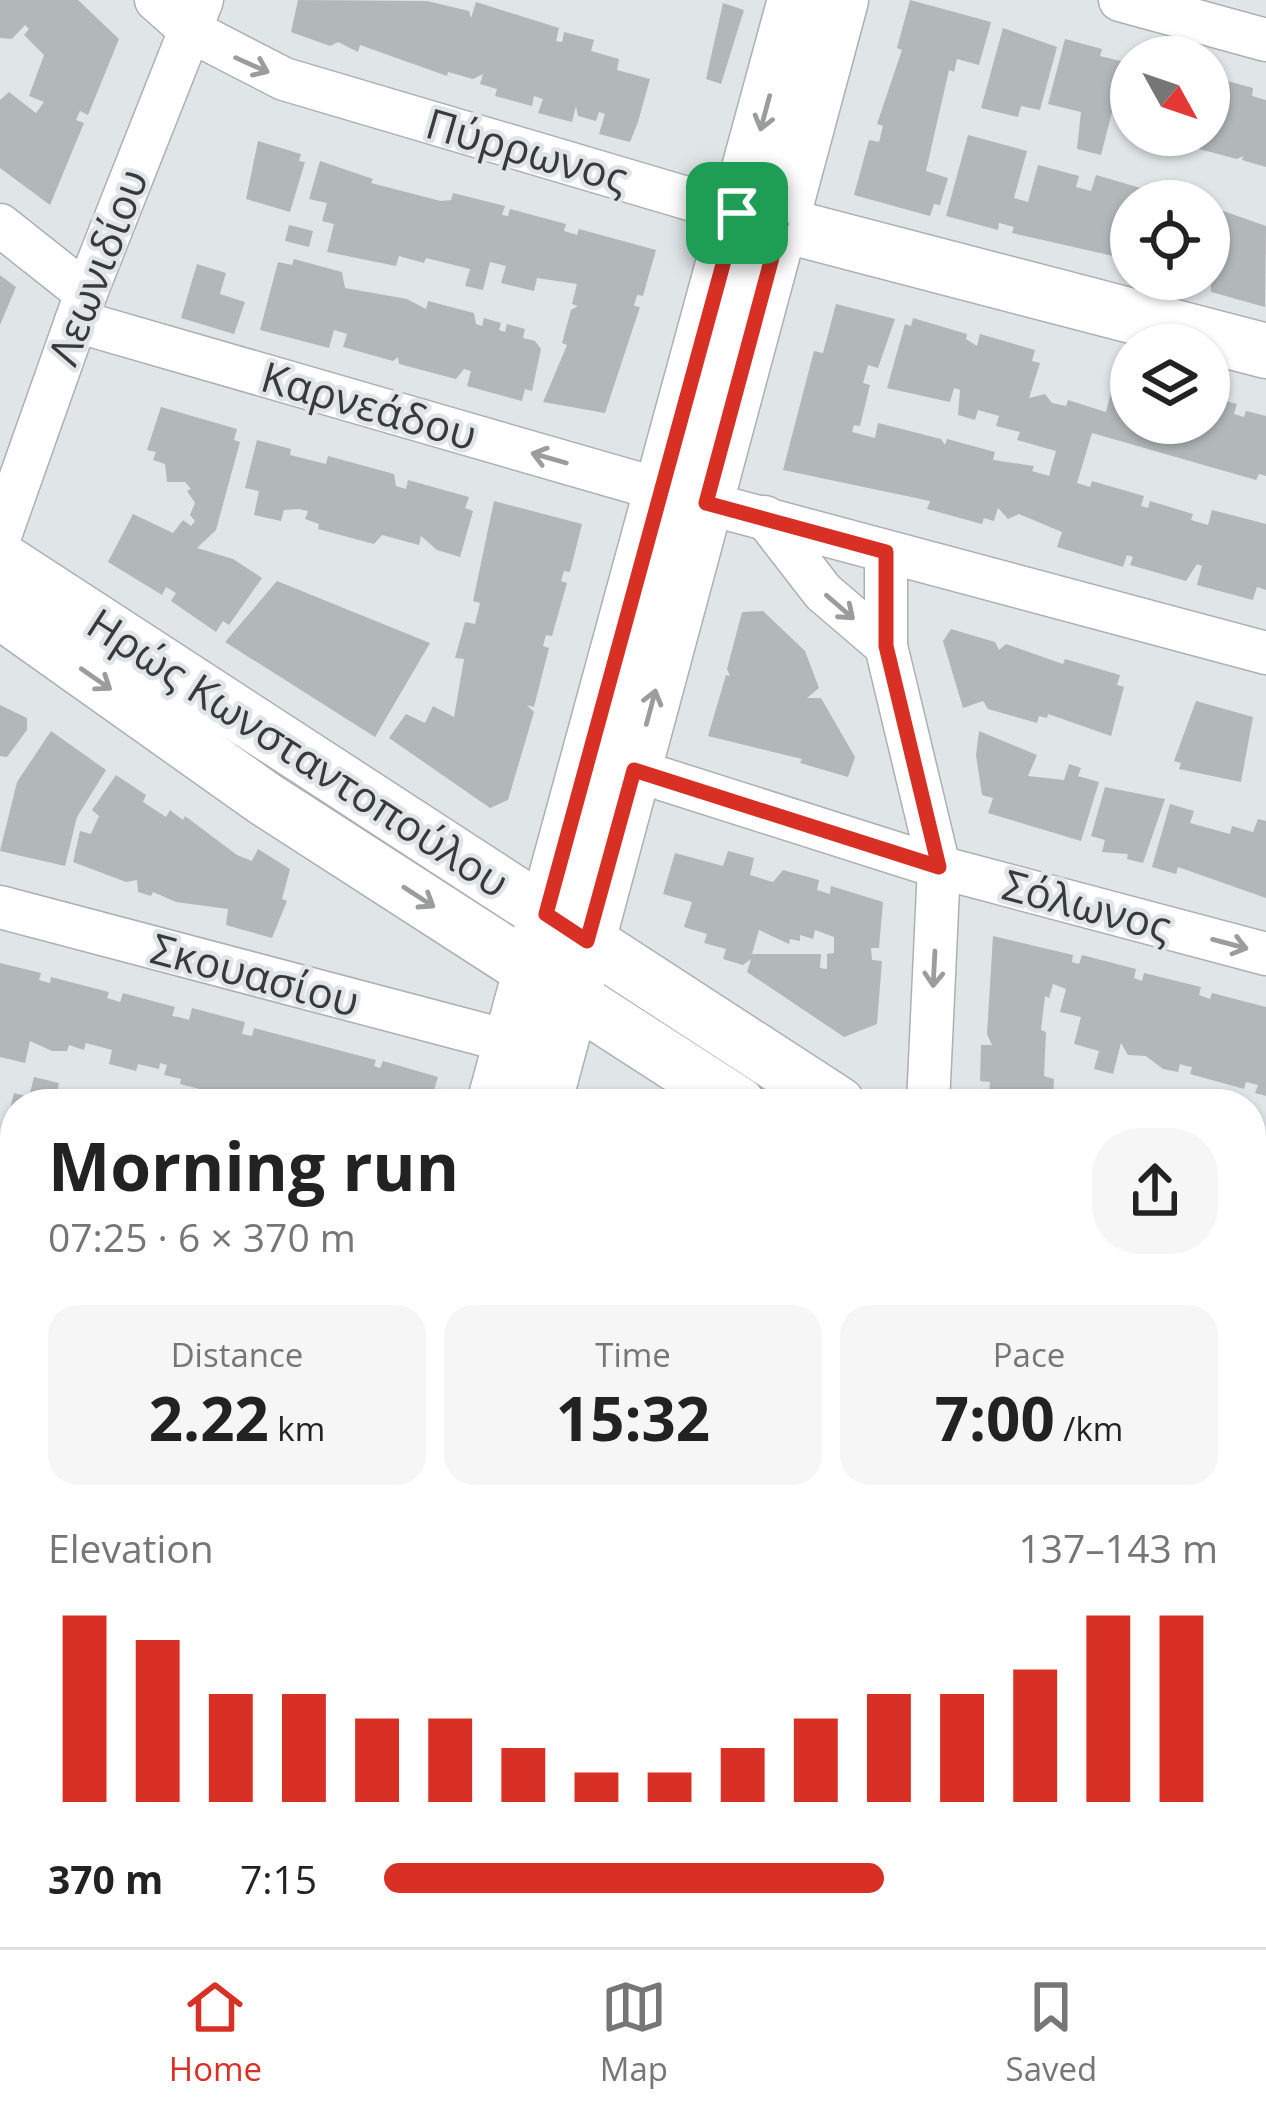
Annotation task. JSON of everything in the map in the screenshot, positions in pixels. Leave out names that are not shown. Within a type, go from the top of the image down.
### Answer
[{"type":"street","name":"Πύρρωνος","points":[[156,0],[197,16],[284,79],[759,219],[1266,350]]},
{"type":"street","points":[[759,219],[795,0]]},
{"type":"street","points":[[545,1089],[552,981],[566,928],[759,219],[841,0]]},
{"type":"street","points":[[1120,0],[1266,40]]},
{"type":"street","name":"Λεωνιδίου","points":[[0,536],[81,307],[197,16]]},
{"type":"street","name":"Καρνεάδου","points":[[0,225],[81,307],[684,496],[1266,653]]},
{"type":"street","points":[[566,928],[634,770],[684,496]]},
{"type":"street","points":[[765,518],[823,592],[886,646]]},
{"type":"street","points":[[886,552],[886,646],[939,867],[929,1089]]},
{"type":"street","name":"Ηρώς Κωνσταντοπούλου","points":[[0,559],[815,1089]]},
{"type":"street","name":"Ηρώς Κωνσταντοπούλου","points":[[0,611],[266,799],[714,1089]]},
{"type":"street","name":"Σόλωνος","points":[[634,770],[939,867],[1266,954]]},
{"type":"street","name":"Σκουασίου","points":[[0,908],[511,1042]]},
{"type":"street","points":[[498,1089],[511,1042],[552,981]]},
{"type":"building","points":[[0,0],[78,0],[119,39],[88,115],[80,111],[76,120],[84,123],[50,205],[0,168],[0,100],[9,92],[36,113],[44,102],[29,96],[44,55],[24,35],[29,29],[25,25],[12,39],[0,38]]},
{"type":"building","points":[[298,0],[427,1],[469,11],[471,18],[476,2],[559,28],[556,41],[562,42],[564,32],[594,40],[591,51],[619,59],[617,70],[650,79],[638,122],[630,142],[599,134],[605,114],[599,112],[596,121],[578,116],[576,106],[572,122],[538,113],[543,99],[534,96],[532,106],[495,96],[497,89],[480,84],[483,74],[473,79],[448,72],[447,76],[360,45],[358,52],[338,42],[330,46],[291,32]]},
{"type":"building","points":[[910,0],[991,22],[979,65],[957,59],[954,72],[949,70],[926,171],[948,178],[940,205],[934,204],[930,216],[854,195],[869,140],[879,142],[883,126],[877,124],[902,50],[897,48]]},
{"type":"building","points":[[723,3],[744,10],[721,84],[706,79]]},
{"type":"building","points":[[1003,28],[1057,47],[1040,110],[1021,106],[1018,117],[981,108]]},
{"type":"building","points":[[1065,39],[1102,49],[1100,56],[1110,58],[1110,120],[1101,155],[1077,149],[1081,112],[1048,104]]},
{"type":"building","points":[[1230,82],[1253,88],[1252,96],[1266,100],[1266,167],[1242,160],[1243,156],[1237,159],[1226,156],[1230,156]]},
{"type":"building","points":[[968,135],[1027,151],[1014,198],[1028,202],[1038,165],[1079,176],[1076,187],[1091,191],[1096,175],[1113,180],[1110,255],[1012,233],[1014,227],[999,223],[998,230],[946,216]]},
{"type":"building","points":[[258,141],[301,154],[299,161],[305,162],[290,212],[246,199]]},
{"type":"building","points":[[320,161],[373,179],[371,183],[441,201],[451,200],[453,193],[505,206],[502,215],[508,216],[510,209],[566,224],[564,231],[577,235],[579,229],[656,250],[643,296],[637,295],[634,306],[640,307],[605,413],[543,402],[567,345],[562,343],[571,310],[578,306],[572,304],[577,284],[537,278],[534,291],[501,283],[506,266],[490,262],[483,290],[465,286],[470,269],[426,258],[424,263],[399,256],[396,266],[327,252],[334,224],[322,221],[327,203],[309,199]]},
{"type":"building","points":[[1230,213],[1266,226],[1265,307],[1230,297]]},
{"type":"building","points":[[289,225],[313,231],[309,247],[285,241]]},
{"type":"building","points":[[294,259],[342,272],[345,288],[407,299],[426,309],[428,301],[474,313],[476,324],[482,326],[484,318],[501,323],[499,330],[505,332],[507,324],[525,329],[523,338],[535,341],[541,349],[532,391],[525,389],[522,401],[467,386],[471,371],[464,369],[456,379],[399,364],[398,357],[393,361],[343,347],[347,334],[334,330],[329,348],[260,330],[278,262],[292,265]]},
{"type":"building","points":[[197,264],[226,273],[220,294],[245,302],[234,334],[181,318]]},
{"type":"building","points":[[0,275],[16,287],[0,325]]},
{"type":"building","points":[[836,304],[895,319],[878,368],[868,365],[863,383],[870,385],[860,426],[854,425],[852,432],[875,438],[878,423],[941,439],[945,445],[947,439],[995,452],[993,460],[1034,466],[1032,471],[1049,476],[1056,451],[1017,440],[1020,432],[996,426],[999,416],[978,410],[975,420],[958,415],[960,390],[954,388],[950,402],[887,388],[905,324],[911,326],[913,318],[967,334],[966,339],[977,346],[980,334],[1035,350],[1032,361],[1040,363],[1029,398],[1045,394],[1052,403],[1066,406],[1068,400],[1106,412],[1110,396],[1110,438],[1092,433],[1077,483],[1090,487],[1092,481],[1144,496],[1141,506],[1148,508],[1150,501],[1193,514],[1191,520],[1208,525],[1212,510],[1266,524],[1266,590],[1257,587],[1253,600],[1197,585],[1202,566],[1197,564],[1186,581],[1130,565],[1133,557],[1127,555],[1123,567],[1057,547],[1062,532],[1019,514],[1008,519],[998,508],[994,521],[984,518],[982,524],[927,509],[930,501],[783,470],[814,351],[823,353]]},
{"type":"building","points":[[1230,402],[1237,404],[1234,414],[1244,417],[1246,411],[1266,416],[1266,476],[1259,474],[1256,480],[1130,444],[1230,444]]},
{"type":"building","points":[[161,407],[237,429],[234,440],[240,442],[216,530],[197,548],[233,559],[262,578],[229,625],[223,621],[216,632],[171,601],[176,593],[166,587],[162,595],[108,562],[133,514],[173,533],[183,520],[191,526],[195,521],[190,515],[195,503],[187,491],[191,489],[185,482],[167,482],[165,464],[153,460],[156,452],[147,450]]},
{"type":"building","points":[[257,440],[326,464],[328,456],[394,474],[396,486],[406,489],[408,480],[469,497],[465,508],[473,511],[460,557],[437,550],[421,536],[419,545],[382,535],[374,544],[318,529],[319,524],[305,519],[308,511],[299,509],[284,510],[281,521],[254,515],[259,491],[245,488]]},
{"type":"building","points":[[494,501],[582,524],[570,572],[564,571],[561,581],[567,583],[552,636],[546,635],[543,646],[549,648],[534,707],[527,705],[534,712],[508,800],[490,808],[389,738],[406,714],[425,723],[433,706],[454,717],[464,659],[455,658],[465,622],[475,624],[480,603],[473,601]]},
{"type":"building","points":[[277,581],[430,643],[375,737],[225,642]]},
{"type":"building","points":[[763,611],[805,651],[819,688],[807,698],[821,698],[855,757],[848,777],[800,763],[802,759],[708,736],[726,675],[730,676],[727,669],[742,612]]},
{"type":"building","points":[[951,629],[995,642],[999,650],[1006,644],[1063,664],[1065,659],[1120,675],[1117,685],[1124,687],[1111,736],[1048,714],[1047,718],[1039,716],[1037,723],[988,709],[983,701],[963,708],[943,641]]},
{"type":"building","points":[[1196,701],[1253,717],[1241,782],[1179,769],[1181,763],[1174,761]]},
{"type":"building","points":[[0,705],[27,718],[27,730],[7,757],[0,756]]},
{"type":"building","points":[[51,731],[106,770],[77,817],[65,866],[0,851],[17,782]]},
{"type":"building","points":[[979,731],[1037,755],[1028,776],[1064,780],[1069,764],[1081,768],[1078,776],[1099,782],[1081,841],[988,813],[993,798],[982,795],[976,755]]},
{"type":"building","points":[[116,775],[146,795],[143,802],[166,817],[170,810],[183,820],[185,816],[237,855],[252,861],[258,849],[290,869],[282,899],[287,901],[272,938],[226,925],[228,909],[176,902],[153,892],[151,896],[138,892],[137,880],[126,882],[73,862],[80,831],[91,834],[99,816],[92,810]]},
{"type":"building","points":[[1105,787],[1165,799],[1143,863],[1127,859],[1128,854],[1102,852],[1105,840],[1091,836]]},
{"type":"building","points":[[1170,804],[1194,811],[1190,823],[1230,834],[1232,826],[1253,832],[1258,819],[1266,821],[1266,898],[1178,867],[1176,874],[1152,867]]},
{"type":"building","points":[[728,851],[754,858],[750,875],[773,882],[783,870],[819,880],[817,890],[830,894],[831,886],[883,902],[879,948],[871,948],[872,960],[882,961],[877,1024],[844,1037],[747,972],[751,959],[743,965],[723,959],[726,949],[704,943],[707,934],[684,927],[692,902],[663,894],[675,853],[723,866]],"holes":[[[759,930],[789,944],[790,939],[800,941],[800,935],[813,939],[815,930],[834,937],[834,953],[827,954],[827,969],[820,968],[821,954],[752,954]]]},
{"type":"building","points":[[993,936],[1073,955],[1072,962],[1079,964],[1082,955],[1136,969],[1134,978],[1142,981],[1144,973],[1201,987],[1199,995],[1210,999],[1212,993],[1266,1007],[1266,1089],[1246,1082],[1244,1089],[1190,1074],[1192,1067],[1180,1064],[1178,1072],[1163,1069],[1146,1056],[1128,1055],[1121,1043],[1113,1074],[1094,1069],[1099,1051],[1074,1044],[1081,1017],[1060,1012],[1066,989],[1053,984],[1049,998],[1045,996],[1041,1030],[1046,1032],[1044,1076],[1054,1079],[1053,1089],[989,1089],[990,1082],[980,1081],[981,1045],[992,1045],[987,1034]]},
{"type":"building","points":[[0,963],[41,973],[39,980],[50,983],[51,977],[109,992],[107,998],[120,1002],[123,993],[175,1007],[172,1016],[189,1020],[192,1008],[245,1022],[242,1034],[252,1036],[254,1028],[376,1060],[374,1066],[380,1068],[383,1061],[438,1077],[434,1089],[200,1089],[164,1075],[167,1065],[160,1063],[159,1069],[138,1064],[136,1071],[109,1064],[112,1050],[86,1043],[84,1050],[69,1045],[67,1051],[52,1051],[30,1041],[25,1063],[0,1057]]},
{"type":"building","points":[[34,1077],[59,1083],[58,1089],[31,1089]]},
{"type":"route","points":[[737,213],[781,224],[706,503],[886,552],[886,646],[939,867],[634,770],[587,941],[546,914],[737,213]]}]
